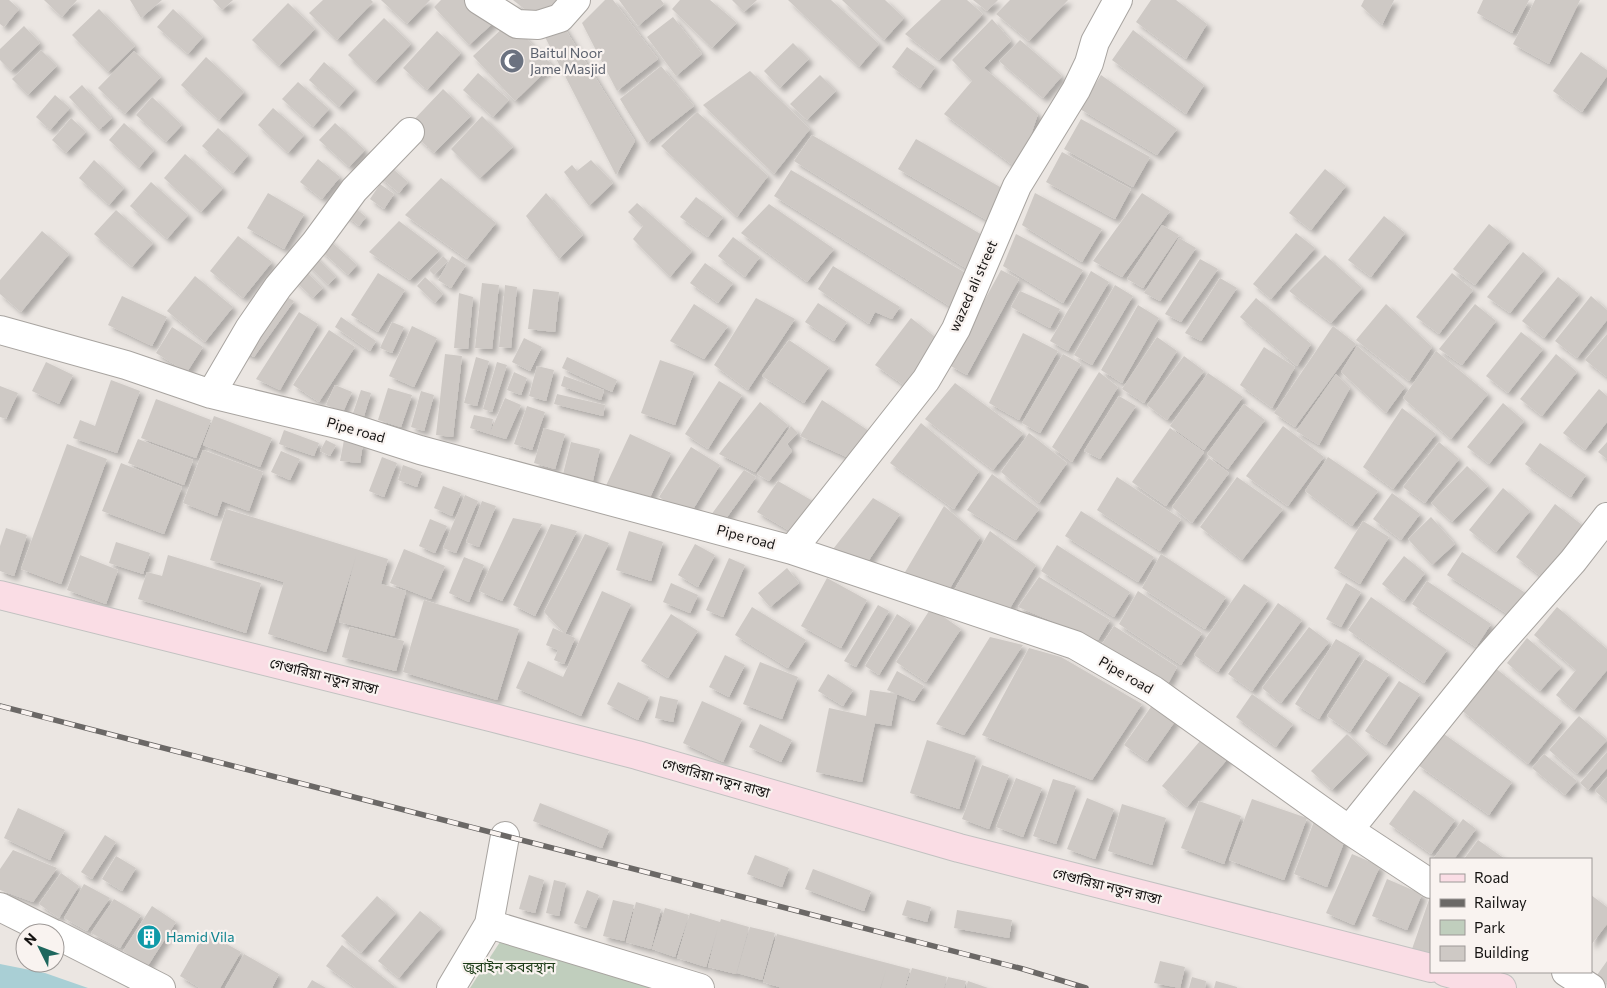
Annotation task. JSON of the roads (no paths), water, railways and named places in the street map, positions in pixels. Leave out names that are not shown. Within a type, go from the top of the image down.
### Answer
[{"type":"main road","name":"গেণ্ডারিয়া নতুন রাস্তা","points":[[0,595],[552,732],[959,848],[1430,968]]},
{"type":"main road","points":[[1449,973],[1502,988]]},
{"type":"street","points":[[479,0],[517,24],[538,25],[560,18],[576,0]]},
{"type":"street","name":"wazed ali street","points":[[792,550],[926,380],[956,329],[1017,186],[1076,90],[1090,63],[1095,42],[1118,0]]},
{"type":"street","points":[[211,394],[249,329],[278,287],[315,243],[354,190],[410,132]]},
{"type":"street","name":"Pipe road","points":[[0,330],[126,365],[211,394],[345,426],[420,450],[792,550],[1075,645],[1153,690],[1348,830],[1430,883]]},
{"type":"street","points":[[1348,830],[1488,657],[1573,560],[1607,517]]},
{"type":"street","points":[[451,988],[489,924],[505,836]]},
{"type":"street","points":[[0,907],[32,923]]},
{"type":"street","points":[[489,924],[700,988]]},
{"type":"street","points":[[65,940],[161,988]]},
{"type":"street","points":[[1568,973],[1591,988]]},
{"type":"water","points":[[0,964],[15,967],[15,973],[45,973],[88,988],[0,988]]},
{"type":"railway","points":[[0,706],[1023,969],[1086,988]]},
{"type":"place","name":"Baitul Noor Jame Masjid","points":[[512,61]]},
{"type":"place","name":"Hamid Vila","points":[[149,937]]},
{"type":"park label","name":"জুরাইন কবরস্থান","points":[[509,967]]}]
